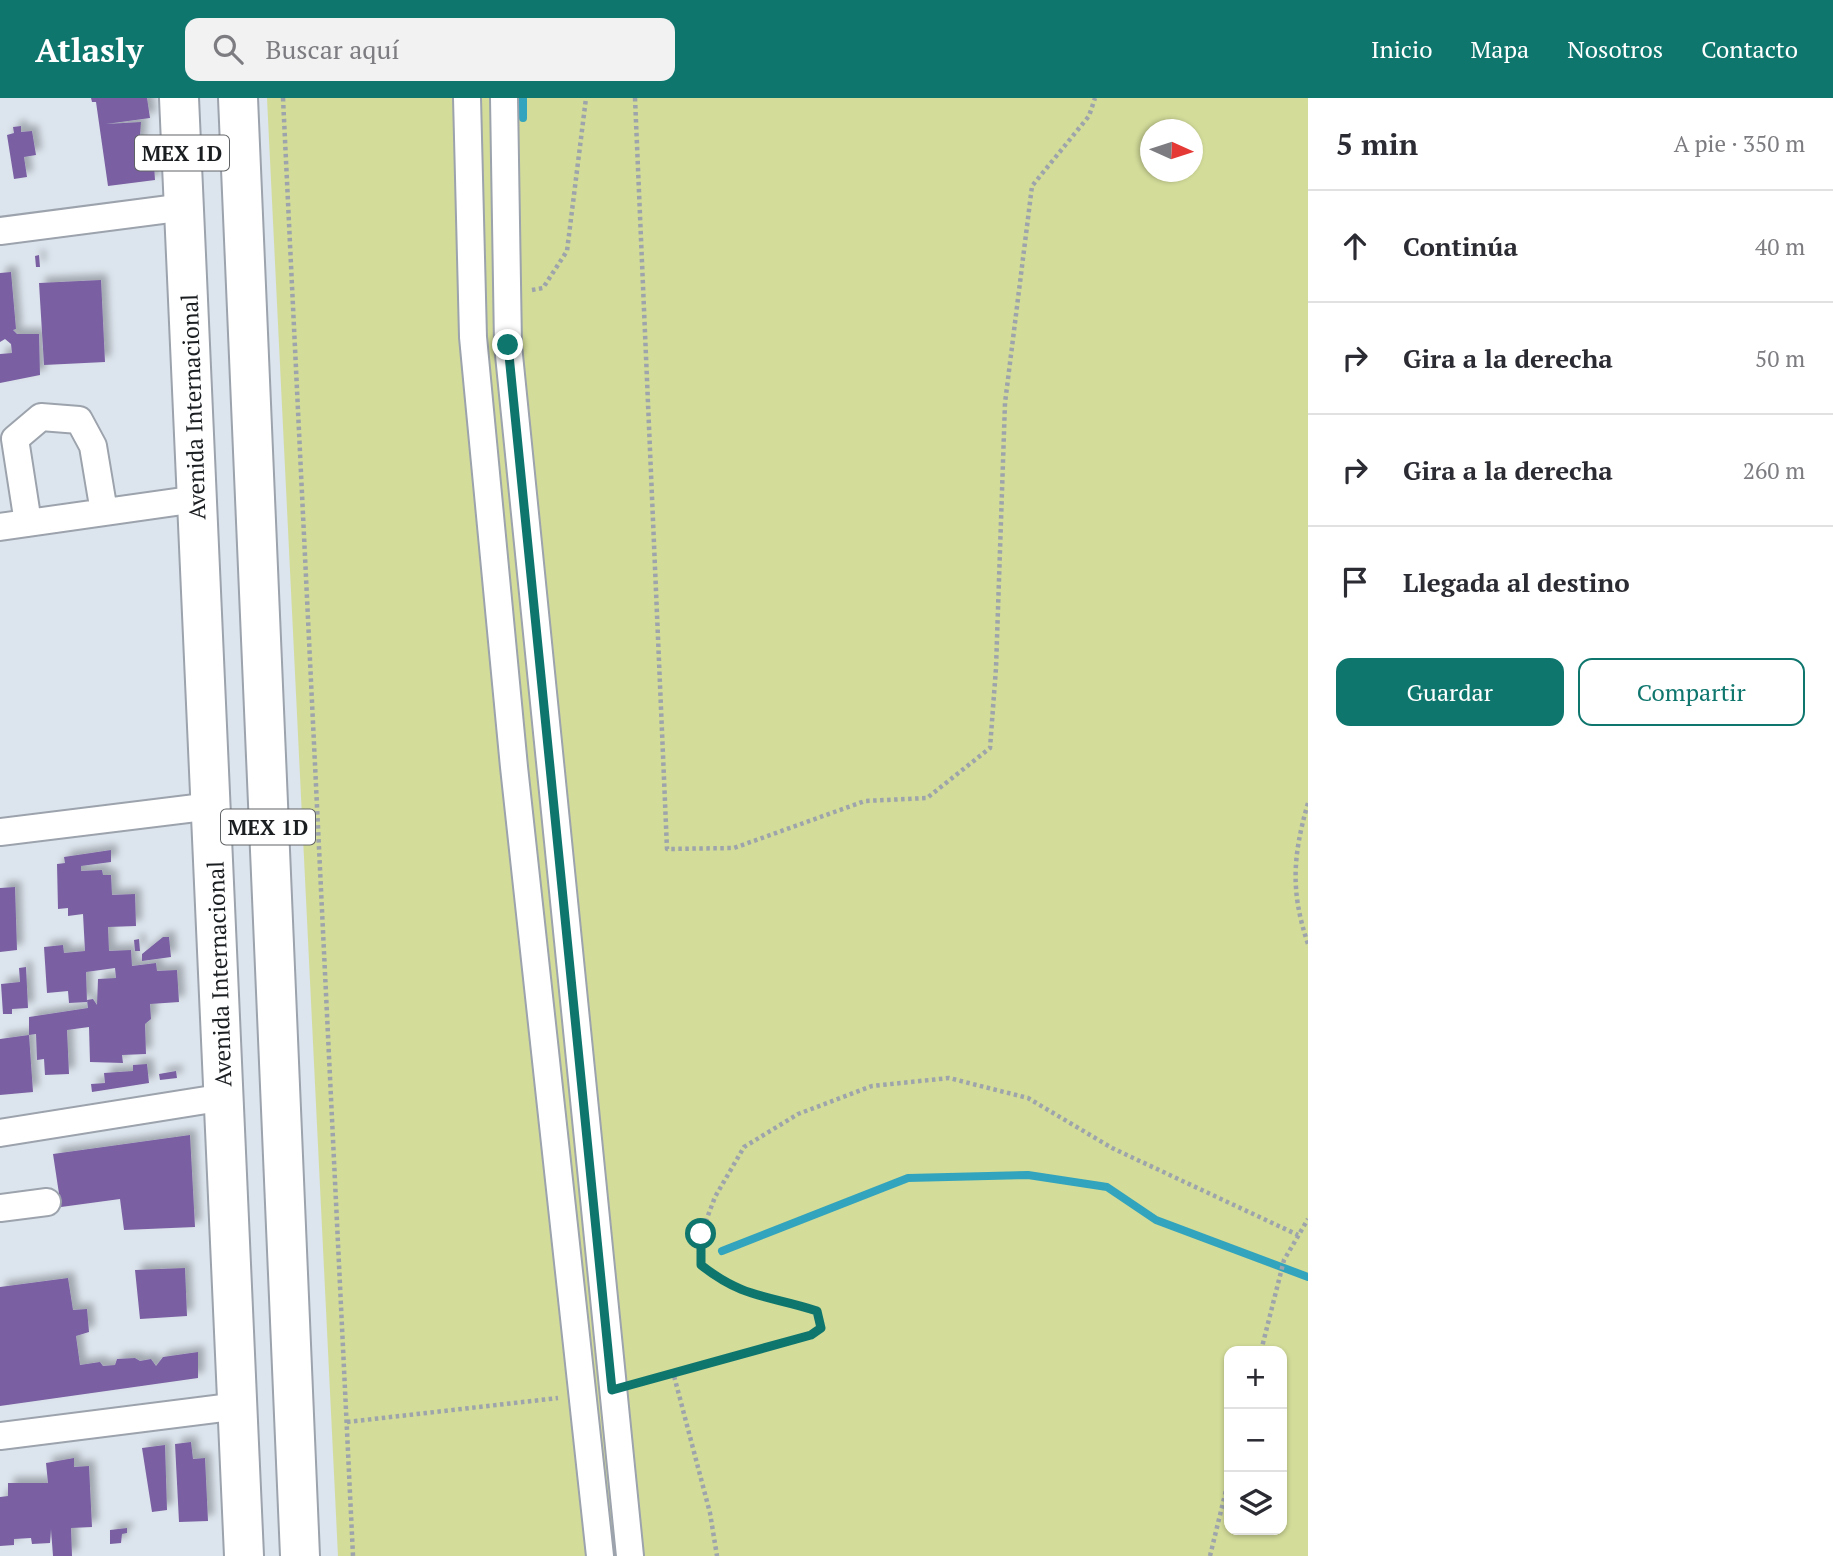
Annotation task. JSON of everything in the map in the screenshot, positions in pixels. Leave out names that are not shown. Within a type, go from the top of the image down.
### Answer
[{"type":"highway","name":"Avenida Internacional","points":[[179,98],[244,1556]]},
{"type":"highway","name":"MEX 1D","points":[[237,98],[300,1556]]},
{"type":"street","points":[[467,98],[472,337],[516,781],[600,1556]]},
{"type":"street","points":[[504,98],[508,345],[630,1556]]},
{"type":"street","points":[[0,231],[185,207]]},
{"type":"street","points":[[28,523],[15,439],[41,417],[79,420],[93,446],[104,512]]},
{"type":"street","points":[[0,527],[197,499]]},
{"type":"street","points":[[0,832],[212,806]]},
{"type":"street","points":[[0,1133],[225,1097]]},
{"type":"street","points":[[0,1208],[47,1202]]},
{"type":"street","points":[[0,1436],[239,1406]]},
{"type":"path","points":[[283,98],[353,1556]]},
{"type":"path","points":[[507,295],[543,288],[567,251],[586,98]]},
{"type":"path","points":[[635,98],[667,849],[734,848],[865,801],[926,798],[989,748],[996,668],[1005,403],[1032,186],[1089,117],[1095,98]]},
{"type":"path","points":[[1308,803],[1296,843],[1293,871],[1308,944]]},
{"type":"path","points":[[612,1390],[811,1335],[821,1328],[817,1311],[791,1302],[756,1297],[726,1284],[701,1265],[701,1234],[715,1198],[744,1147],[798,1114],[872,1086],[949,1078],[1028,1098],[1112,1148],[1298,1235]]},
{"type":"path","points":[[1262,1346],[1284,1260],[1308,1219]]},
{"type":"path","points":[[673,1372],[710,1513],[716,1556]]},
{"type":"path","points":[[347,1422],[583,1395]]},
{"type":"path","points":[[1210,1556],[1224,1499]]},
{"type":"green space","points":[[267,98],[1308,98],[1308,1556],[338,1556]]},
{"type":"building","points":[[91,98],[147,98],[150,118],[106,124],[141,122],[139,150],[153,149],[155,180],[108,186],[96,102],[92,102]]},
{"type":"building","points":[[21,126],[21,132],[32,131],[36,155],[24,157],[27,177],[14,179],[7,135],[14,133],[13,127]]},
{"type":"building","points":[[39,255],[40,267],[36,267],[35,256]]},
{"type":"building","points":[[11,272],[16,329],[13,330],[17,334],[39,334],[40,375],[0,383],[0,354],[12,353],[11,344],[5,339],[0,342],[0,273]]},
{"type":"building","points":[[101,280],[105,362],[44,365],[39,283]]},
{"type":"building","points":[[111,850],[111,862],[81,866],[81,871],[102,870],[103,875],[111,875],[112,895],[135,894],[136,926],[108,927],[109,951],[131,950],[132,966],[156,963],[157,971],[177,970],[179,1002],[150,1004],[151,1019],[145,1024],[146,1054],[122,1055],[123,1063],[90,1062],[89,1027],[67,1030],[69,1074],[45,1075],[44,1059],[37,1060],[36,1034],[29,1035],[29,1017],[88,1008],[87,1000],[93,999],[97,1005],[98,979],[116,978],[115,968],[86,972],[87,1002],[69,1003],[68,991],[47,993],[44,947],[63,945],[64,953],[85,951],[83,914],[68,916],[68,908],[58,909],[57,864],[65,863],[64,857]]},
{"type":"building","points":[[15,887],[17,950],[0,952],[0,888]]},
{"type":"building","points":[[163,937],[169,937],[171,957],[142,961],[142,954]]},
{"type":"building","points":[[139,939],[140,951],[135,951],[134,940]]},
{"type":"building","points":[[26,967],[28,1008],[12,1009],[12,1014],[3,1014],[1,984],[20,982],[19,968]]},
{"type":"building","points":[[29,1035],[33,1092],[0,1095],[0,1039]]},
{"type":"building","points":[[147,1064],[149,1083],[92,1092],[91,1084],[105,1083],[104,1073],[133,1071],[133,1065]]},
{"type":"building","points":[[176,1071],[177,1078],[160,1080],[159,1074]]},
{"type":"building","points":[[190,1135],[195,1227],[124,1230],[120,1199],[61,1207],[53,1154]]},
{"type":"building","points":[[185,1268],[187,1316],[140,1319],[135,1270]]},
{"type":"building","points":[[68,1278],[73,1310],[87,1309],[89,1332],[76,1336],[80,1365],[100,1362],[103,1366],[115,1365],[117,1359],[135,1358],[140,1361],[151,1359],[156,1366],[163,1357],[198,1352],[198,1378],[0,1406],[0,1287]]},
{"type":"building","points":[[191,1442],[193,1459],[205,1458],[208,1521],[179,1522],[175,1444]]},
{"type":"building","points":[[165,1445],[167,1510],[152,1512],[142,1448]]},
{"type":"building","points":[[74,1458],[74,1467],[89,1466],[92,1527],[71,1528],[72,1556],[53,1556],[51,1529],[50,1543],[32,1544],[31,1538],[14,1539],[14,1545],[0,1546],[0,1497],[8,1496],[8,1483],[48,1483],[46,1463]]},
{"type":"building","points":[[127,1528],[127,1533],[122,1534],[121,1543],[110,1544],[110,1530]]},
{"type":"waterway","points":[[523,98],[523,118]]},
{"type":"waterway","points":[[722,1251],[908,1178],[1028,1175],[1107,1187],[1156,1220],[1308,1277]]},
{"type":"route","points":[[508,345],[612,1390],[811,1335],[821,1328],[817,1311],[791,1302],[756,1297],[726,1284],[701,1265],[701,1234]]}]
